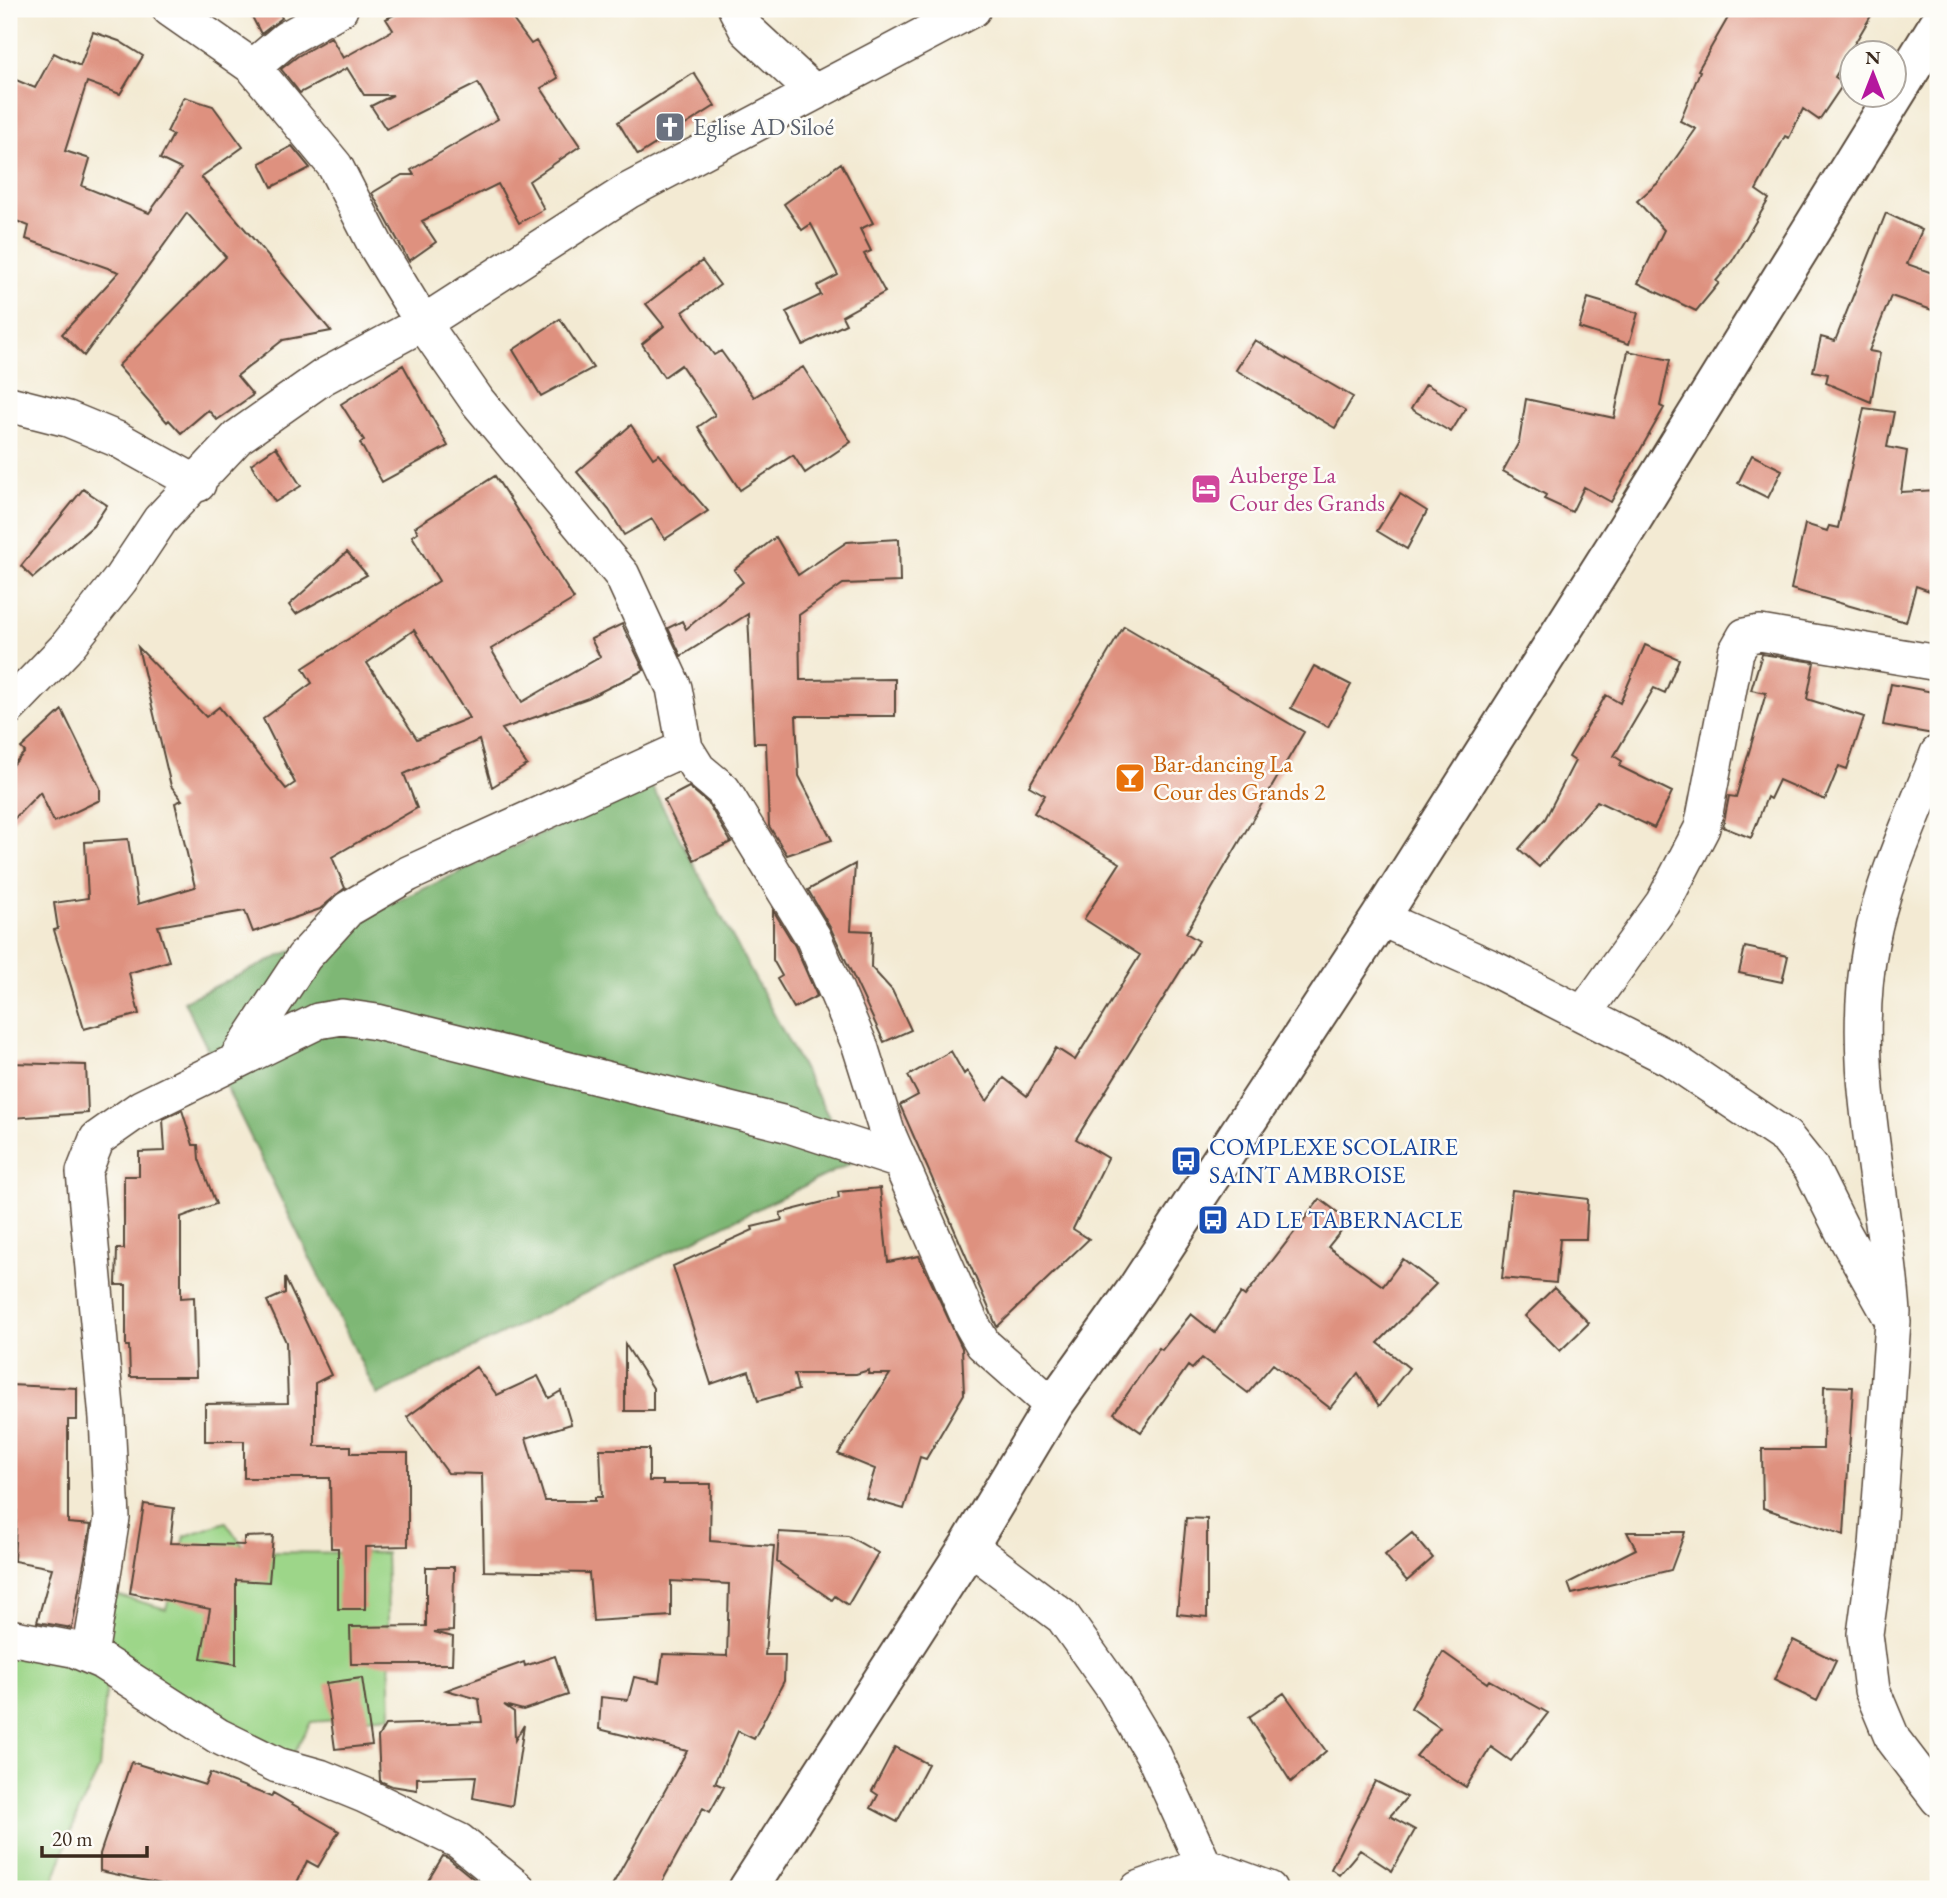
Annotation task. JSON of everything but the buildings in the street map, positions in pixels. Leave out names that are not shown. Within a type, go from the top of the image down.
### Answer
[{"type":"street","points":[[170,9],[253,66],[335,166],[376,246],[423,323],[478,402],[622,575],[674,688],[685,748],[698,769],[723,790],[813,937],[860,1046],[887,1132],[961,1302],[983,1344],[1054,1406]]},
{"type":"street","points":[[253,66],[286,39],[340,9]]},
{"type":"street","points":[[736,9],[747,30],[814,92]]},
{"type":"street","points":[[9,707],[65,649],[120,580],[160,520],[198,484],[238,438],[323,377],[423,323],[628,191],[973,9]]},
{"type":"street","points":[[748,1889],[969,1546],[1054,1406],[1136,1290],[1380,918],[1633,520],[1938,25]]},
{"type":"street","points":[[9,404],[68,419],[119,440],[198,484]]},
{"type":"street","points":[[1583,1014],[1662,903],[1702,828],[1736,652],[1745,636],[1760,634],[1938,663]]},
{"type":"street","points":[[236,1060],[304,957],[348,909],[408,874],[685,748]]},
{"type":"street","points":[[1938,753],[1883,898],[1871,943],[1866,987],[1866,1090],[1890,1266],[1893,1321],[1877,1546],[1865,1634],[1872,1690],[1893,1740],[1938,1800]]},
{"type":"street","points":[[1380,918],[1492,968],[1671,1059],[1786,1137],[1811,1168],[1843,1233],[1893,1321]]},
{"type":"street","points":[[90,1655],[112,1518],[107,1418],[84,1172],[97,1139],[141,1108],[318,1021],[342,1017],[377,1023],[786,1124],[900,1161]]},
{"type":"street","points":[[969,1546],[1063,1617],[1115,1690],[1153,1754],[1208,1877]]},
{"type":"street","points":[[9,1637],[90,1655],[218,1736],[277,1765],[320,1777],[363,1795],[459,1841],[518,1889]]},
{"type":"street","points":[[1138,1889],[1208,1877],[1269,1889]]},
{"type":"green space","points":[[650,783],[853,1162],[377,1395],[184,1001]]},
{"type":"green space","points":[[226,1522],[247,1552],[386,1553],[391,1716],[311,1722],[292,1757],[98,1651],[109,1593],[166,1609],[185,1536]]},
{"type":"green space","points":[[9,1651],[31,1652],[107,1680],[99,1769],[78,1813],[52,1885],[13,1889],[9,1889]]},
{"type":"place","name":"Eglise AD Siloé","points":[[670,127]]},
{"type":"place","name":"Auberge La Cour des Grands","points":[[1206,489]]},
{"type":"place","name":"Bar-dancing La Cour des Grands 2","points":[[1130,778]]},
{"type":"place","name":"COMPLEXE SCOLAIRE SAINT AMBROISE","points":[[1186,1161]]},
{"type":"place","name":"AD LE TABERNACLE","points":[[1213,1220]]}]
